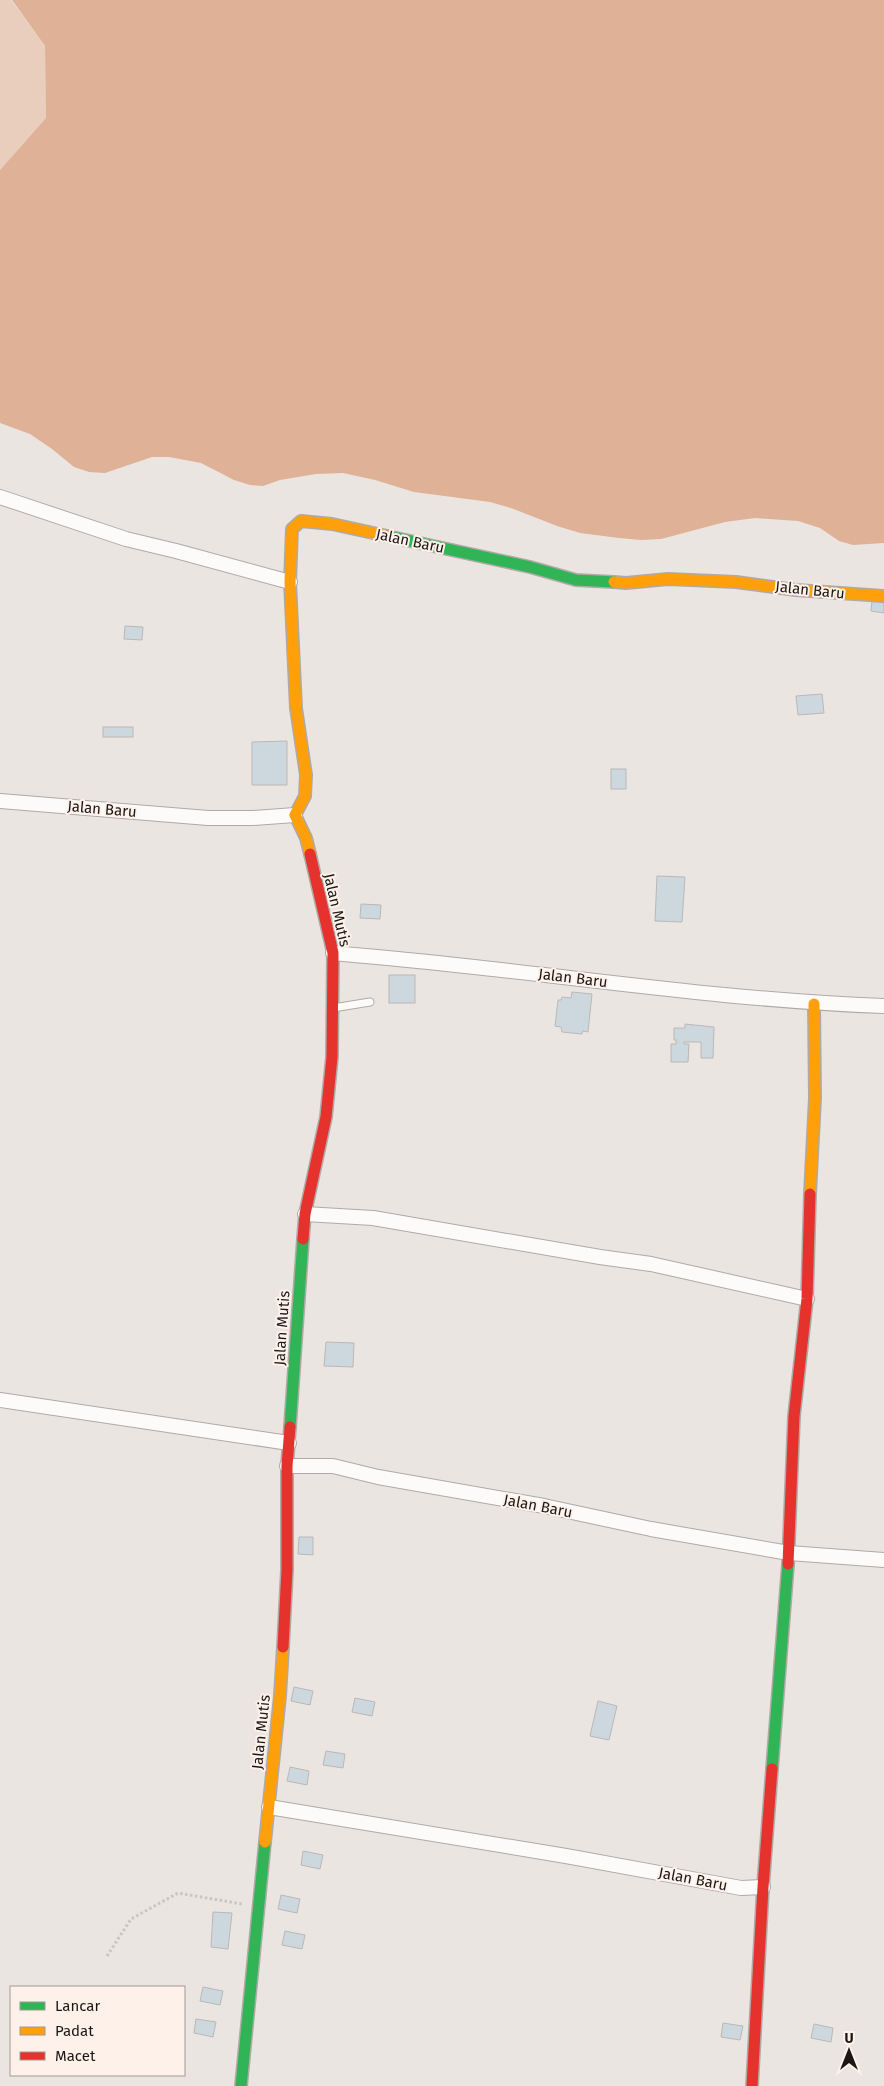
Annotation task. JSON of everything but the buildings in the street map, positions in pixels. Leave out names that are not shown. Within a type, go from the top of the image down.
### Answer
[{"type":"street","points":[[0,497],[126,539],[290,582],[296,708],[306,775],[305,796],[295,815]]},
{"type":"street","name":"Jalan Baru","points":[[290,582],[292,528],[301,521],[311,521],[530,567],[576,580],[626,583],[668,580],[728,582],[796,590],[884,596]]},
{"type":"street","name":"Jalan Baru","points":[[0,800],[208,818],[253,818],[295,815]]},
{"type":"street","name":"Jalan Mutis","points":[[241,2086],[280,1696],[286,1570],[287,1466],[305,1214],[326,1117],[332,1057],[333,953],[306,838],[295,815]]},
{"type":"street","name":"Jalan Baru","points":[[333,953],[814,1004],[884,1006]]},
{"type":"street","points":[[752,2086],[763,1887],[789,1553],[794,1460],[794,1416],[807,1299],[815,1098],[814,1004]]},
{"type":"street","points":[[305,1214],[373,1218],[651,1264],[807,1299]]},
{"type":"street","points":[[0,1400],[289,1443]]},
{"type":"street","name":"Jalan Baru","points":[[287,1466],[333,1466],[378,1477],[544,1506],[651,1529],[789,1553],[884,1560]]},
{"type":"street","name":"Jalan Baru","points":[[269,1807],[566,1856],[741,1888],[763,1887]]},
{"type":"lane","points":[[333,1008],[370,1002]]},
{"type":"path","points":[[107,1956],[131,1919],[178,1893],[258,1907]]},
{"type":"shaded area","points":[[0,0],[11,0],[45,46],[46,118],[0,170]]},
{"type":"shaded area","points":[[12,0],[884,0],[884,543],[853,545],[839,541],[820,528],[798,521],[755,518],[725,522],[661,539],[619,538],[580,533],[490,502],[414,492],[375,480],[343,473],[316,474],[280,480],[263,486],[250,485],[234,480],[201,463],[169,457],[152,457],[105,473],[89,472],[74,467],[30,434],[0,423],[0,170],[46,118],[45,46]]},
{"type":"traffic: fast","points":[[387,536],[530,567],[576,580],[614,582]]},
{"type":"traffic: fast","points":[[290,1427],[303,1239]]},
{"type":"traffic: fast","points":[[772,1769],[788,1564]]},
{"type":"traffic: fast","points":[[241,2086],[265,1842]]},
{"type":"traffic: slow","points":[[310,854],[306,838],[295,815],[305,796],[306,775],[296,708],[290,582],[292,529],[301,521],[332,524],[387,536]]},
{"type":"traffic: slow","points":[[614,582],[626,583],[668,579],[736,582],[796,590],[884,596]]},
{"type":"traffic: slow","points":[[810,1194],[815,1098],[814,1004]]},
{"type":"traffic: slow","points":[[265,1842],[280,1696],[283,1647]]},
{"type":"traffic: jam","points":[[303,1239],[305,1214],[326,1117],[332,1057],[333,953],[310,854]]},
{"type":"traffic: jam","points":[[788,1564],[794,1416],[807,1299],[810,1194]]},
{"type":"traffic: jam","points":[[283,1647],[287,1570],[287,1466],[290,1427]]},
{"type":"traffic: jam","points":[[752,2086],[763,1887],[772,1769]]}]
